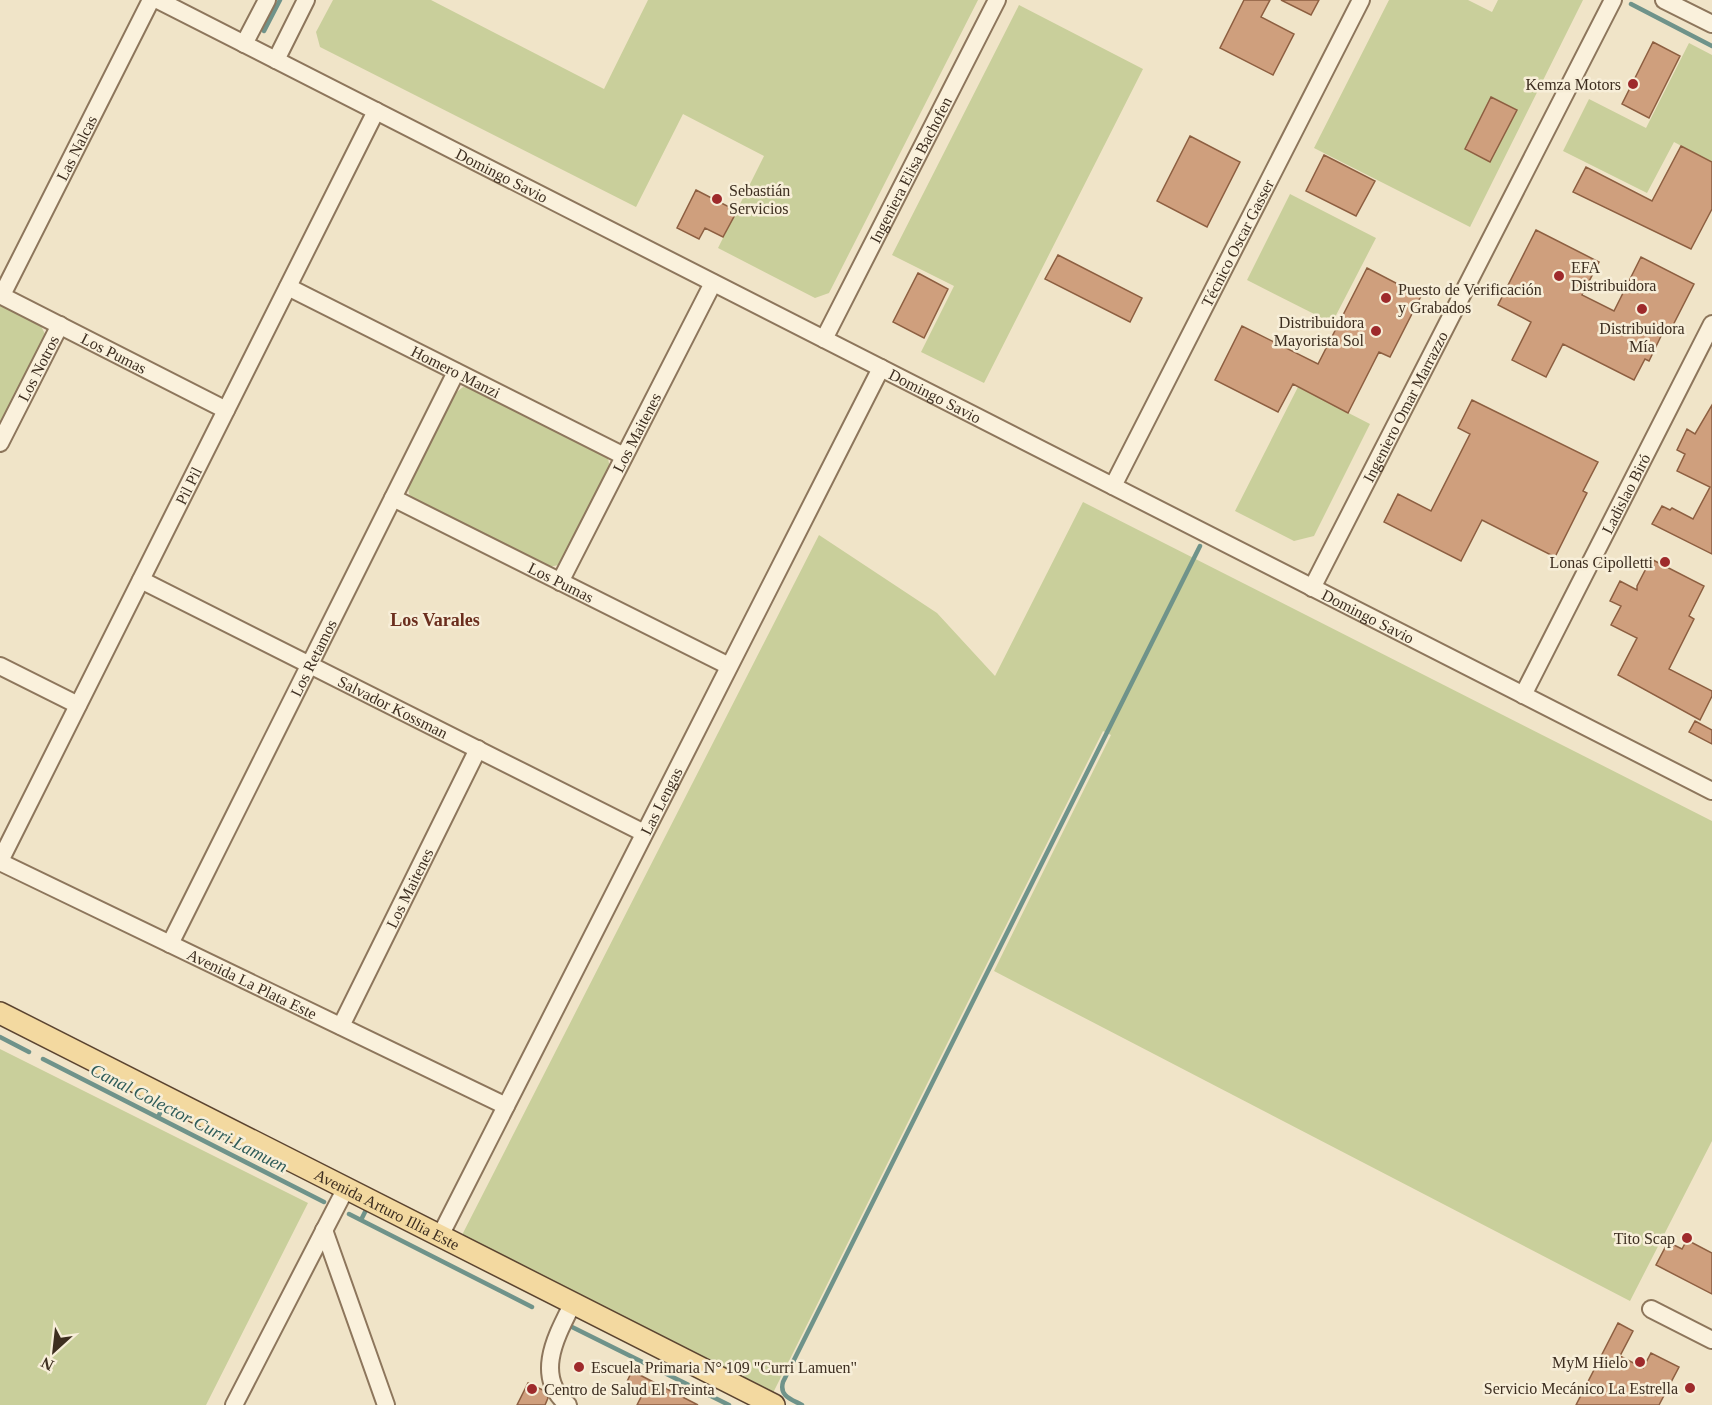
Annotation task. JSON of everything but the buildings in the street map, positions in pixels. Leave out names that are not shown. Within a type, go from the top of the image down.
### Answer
[{"type":"main road","name":"Avenida Arturo Illia Este","points":[[0,1013],[774,1405]]},
{"type":"street","name":"Las Nalcas","points":[[1,295],[151,0]]},
{"type":"street","name":"Domingo Savio","points":[[158,0],[1712,791]]},
{"type":"street","points":[[244,44],[267,0]]},
{"type":"street","points":[[276,60],[306,0]]},
{"type":"street","name":"Ingeniera Elisa Bachofen","points":[[824,339],[997,0]]},
{"type":"street","name":"Técnico Oscar Gasser","points":[[1113,486],[1361,0]]},
{"type":"street","name":"Ingeniero Omar Marrazzo","points":[[1312,588],[1613,0]]},
{"type":"street","points":[[1664,0],[1712,24]]},
{"type":"street","name":"Pil Pil","points":[[0,861],[376,111]]},
{"type":"street","name":"Los Maitenes","points":[[560,582],[713,283]]},
{"type":"street","name":"Homero Manzi","points":[[288,287],[624,456]]},
{"type":"street","name":"Los Pumas","points":[[1,295],[226,410]]},
{"type":"street","name":"Ladislao Biró","points":[[1523,695],[1712,324]]},
{"type":"street","name":"Los Notros","points":[[0,443],[60,325]]},
{"type":"street","name":"Las Lengas","points":[[440,1236],[881,368]]},
{"type":"street","name":"Los Retamos","points":[[170,944],[456,372]]},
{"type":"street","name":"Los Pumas","points":[[393,498],[729,666]]},
{"type":"street","name":"Salvador Kossman","points":[[141,580],[644,833]]},
{"type":"street","points":[[0,666],[78,705]]},
{"type":"street","name":"Los Maitenes","points":[[341,1026],[478,749]]},
{"type":"street","name":"Avenida La Plata Este","points":[[0,861],[506,1106]]},
{"type":"street","points":[[234,1405],[346,1188]]},
{"type":"street","points":[[324,1230],[386,1405]]},
{"type":"street","points":[[568,1405],[557,1394],[553,1385],[550,1376],[550,1356],[573,1303]]},
{"type":"street","points":[[1651,1309],[1712,1340]]},
{"type":"green space","points":[[333,0],[431,0],[604,89],[648,0],[978,0],[829,293],[815,298],[718,248],[764,156],[683,114],[636,207],[320,47],[316,32]]},
{"type":"green space","points":[[1389,0],[1468,0],[1492,12],[1498,0],[1583,0],[1470,227],[1314,148]]},
{"type":"green space","points":[[1019,5],[1143,69],[984,383],[921,352],[954,286],[892,255]]},
{"type":"green space","points":[[1689,43],[1712,55],[1712,162],[1674,142],[1647,193],[1563,151],[1589,99],[1646,128]]},
{"type":"green space","points":[[1290,194],[1376,238],[1332,323],[1247,280]]},
{"type":"green space","points":[[0,303],[40,324],[45,334],[0,426]]},
{"type":"green space","points":[[463,387],[472,388],[608,458],[610,469],[559,565],[548,567],[415,501],[409,494],[408,485],[453,395]]},
{"type":"green space","points":[[1298,387],[1370,424],[1314,536],[1294,541],[1235,511]]},
{"type":"green space","points":[[1083,502],[1712,821],[1712,1141],[1630,1301],[994,971],[1111,735],[1103,731],[773,1393],[462,1235],[819,535],[937,613],[995,676]]},
{"type":"green space","points":[[0,1049],[308,1203],[206,1405],[0,1405]]},
{"type":"waterway","points":[[264,31],[280,0]]},
{"type":"waterway","points":[[1631,4],[1712,46]]},
{"type":"waterway","points":[[802,1405],[784,1394],[783,1382],[1200,546]]},
{"type":"waterway","name":"Canal Colector Curri Lamuen","points":[[0,1037],[29,1052]]},
{"type":"waterway","name":"Canal Colector Curri Lamuen","points":[[43,1059],[324,1202]]},
{"type":"waterway","points":[[158,1117],[165,1103]]},
{"type":"waterway","points":[[361,1220],[368,1206]]},
{"type":"waterway","name":"Canal Colector Curri Lamuen","points":[[349,1214],[532,1307]]},
{"type":"waterway","name":"Canal Colector Curri Lamuen","points":[[570,1326],[729,1405]]},
{"type":"place","name":"Kemza Motors","points":[[1633,84]]},
{"type":"place","name":"Sebastián Servicios","points":[[717,199]]},
{"type":"place","name":"EFA Distribuidora","points":[[1559,276]]},
{"type":"place","name":"Puesto de Verificación y Grabados","points":[[1386,298]]},
{"type":"place","name":"Distribuidora Mía","points":[[1642,309]]},
{"type":"place","name":"Distribuidora Mayorista Sol","points":[[1376,331]]},
{"type":"place","name":"Lonas Cipolletti","points":[[1665,562]]},
{"type":"place","name":"Tito Scap","points":[[1687,1238]]},
{"type":"place","name":"MyM Hielo","points":[[1640,1362]]},
{"type":"place","name":"Escuela Primaria N° 109 \"Curri Lamuen\"","points":[[579,1367]]},
{"type":"place","name":"Servicio Mecánico La Estrella","points":[[1690,1388]]},
{"type":"place","name":"Centro de Salud El Treinta","points":[[532,1389]]},
{"type":"district","name":"Los Varales","points":[[435,620]]}]
